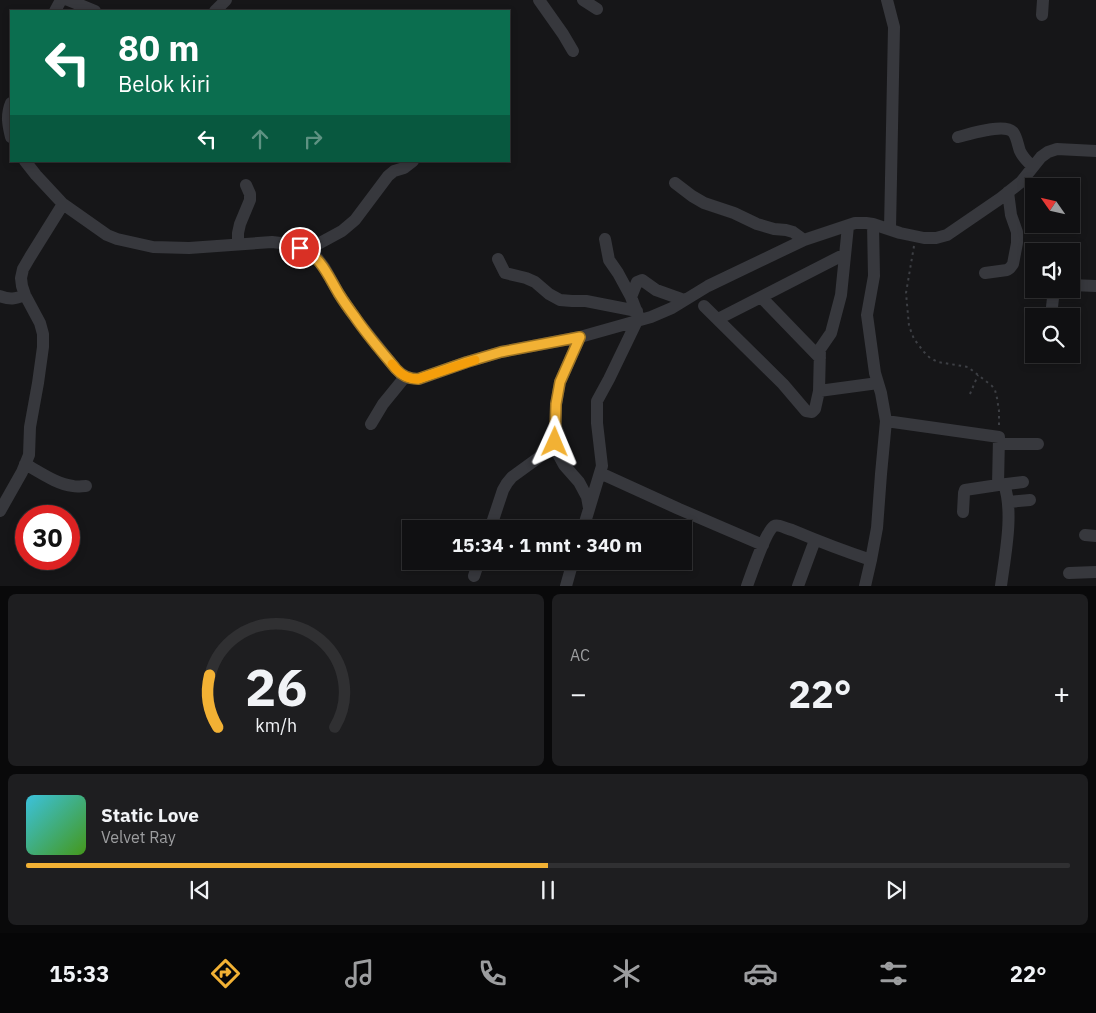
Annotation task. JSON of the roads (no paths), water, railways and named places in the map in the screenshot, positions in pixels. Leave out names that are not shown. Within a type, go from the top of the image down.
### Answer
[{"type":"street","points":[[68,0],[93,10]]},
{"type":"street","points":[[216,10],[226,0]]},
{"type":"street","points":[[539,0],[573,51]]},
{"type":"street","points":[[584,0],[597,9]]},
{"type":"street","points":[[887,0],[894,27],[890,229]]},
{"type":"street","points":[[1042,15],[1043,0]]},
{"type":"street","points":[[10,105],[8,110],[10,132]]},
{"type":"street","points":[[958,137],[989,130],[1009,130],[1014,133],[1023,156],[1033,167]]},
{"type":"street","points":[[498,259],[504,273],[535,282],[560,300],[586,300],[638,317],[651,317],[672,308],[708,286],[804,240],[855,223],[866,222],[931,239],[942,237],[1021,182],[1040,157],[1048,152],[1057,149],[1096,151]]},
{"type":"street","points":[[26,162],[63,204],[107,235],[126,242],[152,247],[189,248],[280,242],[307,250],[324,267],[339,294],[362,327],[400,374],[411,379],[418,379],[501,352],[580,337],[620,327],[638,317]]},
{"type":"street","points":[[307,250],[342,231],[355,220],[388,176],[412,162]]},
{"type":"street","points":[[675,183],[704,203],[734,213],[757,224],[793,232],[804,240]]},
{"type":"street","points":[[238,244],[240,224],[250,200],[250,194],[246,185]]},
{"type":"street","points":[[985,273],[1007,270],[1013,264],[1017,244],[1008,192]]},
{"type":"street","points":[[0,511],[14,488],[29,455],[30,427],[43,347],[43,334],[40,323],[25,295],[22,278],[30,257],[63,204]]},
{"type":"street","points":[[865,586],[877,528],[886,421],[875,373],[867,315],[874,276],[873,224]]},
{"type":"street","points":[[704,306],[783,384],[806,411],[812,412],[815,409],[819,391],[820,348],[831,333],[839,303],[848,226]]},
{"type":"street","points":[[586,520],[602,466],[597,423],[597,401],[638,317],[631,297],[609,260],[605,238]]},
{"type":"street","points":[[718,318],[845,254]]},
{"type":"street","points":[[631,297],[637,282],[642,280],[656,290],[684,300]]},
{"type":"street","points":[[1080,285],[1096,286]]},
{"type":"street","points":[[0,296],[14,299],[25,295]]},
{"type":"street","points":[[760,296],[820,358]]},
{"type":"street","points":[[580,337],[560,382],[556,404],[555,442],[558,454],[564,465],[579,482],[587,496],[589,508]]},
{"type":"street","points":[[371,424],[405,376]]},
{"type":"street","points":[[819,391],[878,383]]},
{"type":"street","points":[[886,421],[999,441],[1038,444]]},
{"type":"street","points":[[999,441],[1001,484],[1009,502],[1001,586]]},
{"type":"street","points":[[493,520],[507,483],[545,453],[555,442]]},
{"type":"street","points":[[25,464],[50,478],[66,484],[86,486]]},
{"type":"street","points":[[600,473],[762,545]]},
{"type":"street","points":[[963,512],[965,490],[1023,482]]},
{"type":"street","points":[[1009,502],[1030,500]]},
{"type":"street","points":[[747,586],[762,545],[772,527],[777,525],[871,560]]},
{"type":"street","points":[[798,586],[815,540]]},
{"type":"street","points":[[474,576],[476,570]]},
{"type":"street","points":[[566,586],[570,570]]},
{"type":"street","points":[[1070,573],[1096,572]]}]
